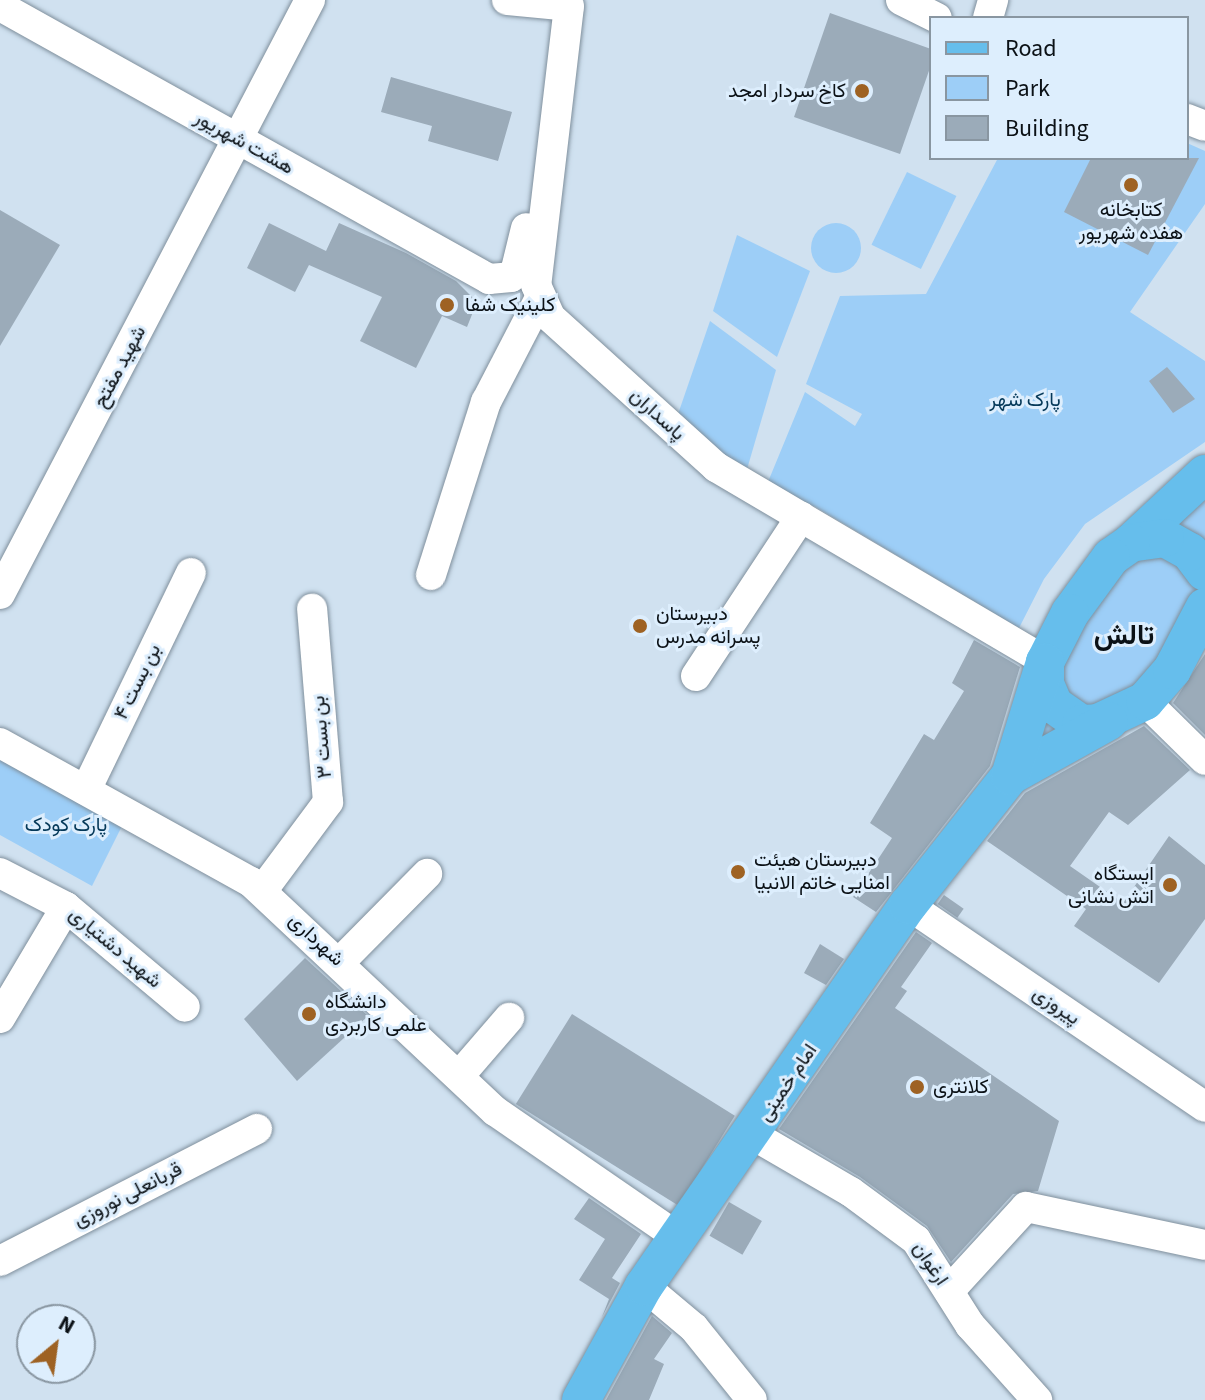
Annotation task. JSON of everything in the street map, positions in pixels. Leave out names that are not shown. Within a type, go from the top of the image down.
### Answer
[{"type":"main road","points":[[1131,543],[1205,474]]},
{"type":"main road","points":[[1131,543],[1165,538],[1190,552],[1205,572]]},
{"type":"main road","name":"امام خمینی","points":[[581,1400],[644,1286],[753,1135],[908,905],[1010,776],[1045,662],[1092,579],[1131,543]]},
{"type":"main road","points":[[1045,662],[1045,684],[1054,705],[1081,724],[1098,723],[1146,700],[1172,670],[1205,607]]},
{"type":"main road","name":"امام خمینی","points":[[1010,776],[1146,700]]},
{"type":"street","name":"شهید مفتح","points":[[0,594],[240,141],[310,0]]},
{"type":"street","points":[[431,575],[486,402],[540,298],[536,285],[570,3],[507,0]]},
{"type":"street","points":[[901,0],[933,16]]},
{"type":"street","name":"هشت شهریور","points":[[0,6],[489,279],[511,277],[519,261],[570,3]]},
{"type":"street","name":"پاسداران","points":[[540,298],[568,335],[716,467],[1045,662]]},
{"type":"street","points":[[696,676],[801,517]]},
{"type":"street","name":"بن بست ۴","points":[[86,790],[191,573]]},
{"type":"street","name":"بن بست ۳","points":[[262,891],[328,802],[312,609]]},
{"type":"street","points":[[1146,700],[1205,758]]},
{"type":"street","name":"شهرداری","points":[[0,743],[262,891],[459,1076],[531,1137],[679,1238]]},
{"type":"street","name":"شهید دشتیاری","points":[[0,873],[66,907],[185,1007]]},
{"type":"street","points":[[340,962],[427,874]]},
{"type":"street","name":"پیروزی","points":[[908,905],[1205,1107]]},
{"type":"street","points":[[0,1018],[66,907]]},
{"type":"street","points":[[459,1076],[509,1018]]},
{"type":"street","name":"قربانعلی نوروزی","points":[[0,1261],[257,1129]]},
{"type":"street","name":"ارغوان","points":[[753,1135],[851,1192],[916,1240],[970,1325],[1037,1400]]},
{"type":"street","points":[[949,1291],[1026,1207],[1205,1245]]},
{"type":"street","points":[[644,1286],[694,1328],[752,1400]]},
{"type":"green space","name":"پارک شهر","points":[[1189,144],[1205,151],[1205,204],[1130,312],[1205,361],[1205,442],[1085,524],[1044,579],[1019,628],[814,506],[763,494],[805,392],[855,426],[862,414],[806,384],[840,296],[926,294],[997,160],[1189,160]]},
{"type":"green space","points":[[907,172],[956,196],[921,269],[871,245]]},
{"type":"green space","points":[[836,223],[854,230],[861,248],[854,266],[836,273],[818,266],[811,248],[818,230]]},
{"type":"green space","points":[[737,235],[810,271],[777,357],[713,311]]},
{"type":"green space","points":[[710,321],[776,370],[743,483],[677,417]]},
{"type":"green space","points":[[1205,474],[1205,606],[1171,669],[1011,775],[1045,662]]},
{"type":"green space","name":"پارک کودک","points":[[0,743],[128,814],[92,886],[0,835]]},
{"type":"building","name":"کاخ سردار امجد","points":[[830,13],[929,48],[929,71],[900,154],[794,117]]},
{"type":"building","points":[[391,77],[512,112],[498,161],[428,141],[432,126],[381,112]]},
{"type":"building","name":"کتابخانه هفده شهریور","points":[[1199,158],[1148,255],[1064,212],[1090,160]]},
{"type":"building","points":[[0,210],[60,245],[0,346]]},
{"type":"building","points":[[269,223],[326,251],[339,223],[406,253],[456,281],[477,302],[467,327],[442,316],[416,368],[360,341],[382,297],[309,265],[295,292],[247,268]]},
{"type":"building","points":[[1167,367],[1195,399],[1173,413],[1149,381]]},
{"type":"building","points":[[974,640],[1020,667],[990,766],[876,912],[853,897],[892,838],[870,823],[924,734],[934,740],[964,691],[952,683]]},
{"type":"building","points":[[1205,654],[1205,735],[1173,703]]},
{"type":"building","points":[[1144,726],[1190,770],[1128,825],[1109,812],[1070,866],[1123,903],[1169,836],[1205,865],[1205,919],[1159,983],[1074,926],[1086,909],[987,841],[1025,793]]},
{"type":"building","points":[[944,895],[964,909],[957,918],[938,904]]},
{"type":"building","points":[[916,932],[932,943],[901,987],[907,991],[895,1008],[1059,1121],[1038,1191],[1013,1194],[951,1262],[927,1226],[860,1177],[779,1129]]},
{"type":"building","points":[[820,944],[844,959],[826,985],[804,973]]},
{"type":"building","name":"دانشگاه علمی کاربردی","points":[[305,958],[368,1016],[297,1081],[244,1019]]},
{"type":"building","points":[[572,1014],[735,1116],[679,1206],[516,1104]]},
{"type":"building","points":[[589,1198],[641,1234],[612,1278],[620,1283],[602,1317],[609,1299],[579,1280],[605,1239],[574,1219]]},
{"type":"building","points":[[729,1202],[762,1221],[742,1255],[710,1236]]},
{"type":"building","points":[[652,1316],[672,1333],[654,1359],[664,1364],[649,1400],[606,1400]]},
{"type":"place","name":"کاخ سردار امجد","points":[[862,91]]},
{"type":"place","name":"کتابخانه هفده شهریور","points":[[1131,185]]},
{"type":"place","name":"کلینیک شفا","points":[[447,305]]},
{"type":"place","name":"دبیرستان پسرانه مدرس","points":[[640,626]]},
{"type":"place","name":"دبیرستان هیئت امنایی خاتم الانبیا","points":[[738,872]]},
{"type":"place","name":"ایستگاه اتش نشانی","points":[[1170,885]]},
{"type":"place","name":"دانشگاه علمی کاربردی","points":[[309,1014]]},
{"type":"place","name":"کلانتری","points":[[917,1087]]},
{"type":"district","name":"تالش","points":[[1124,635]]}]
